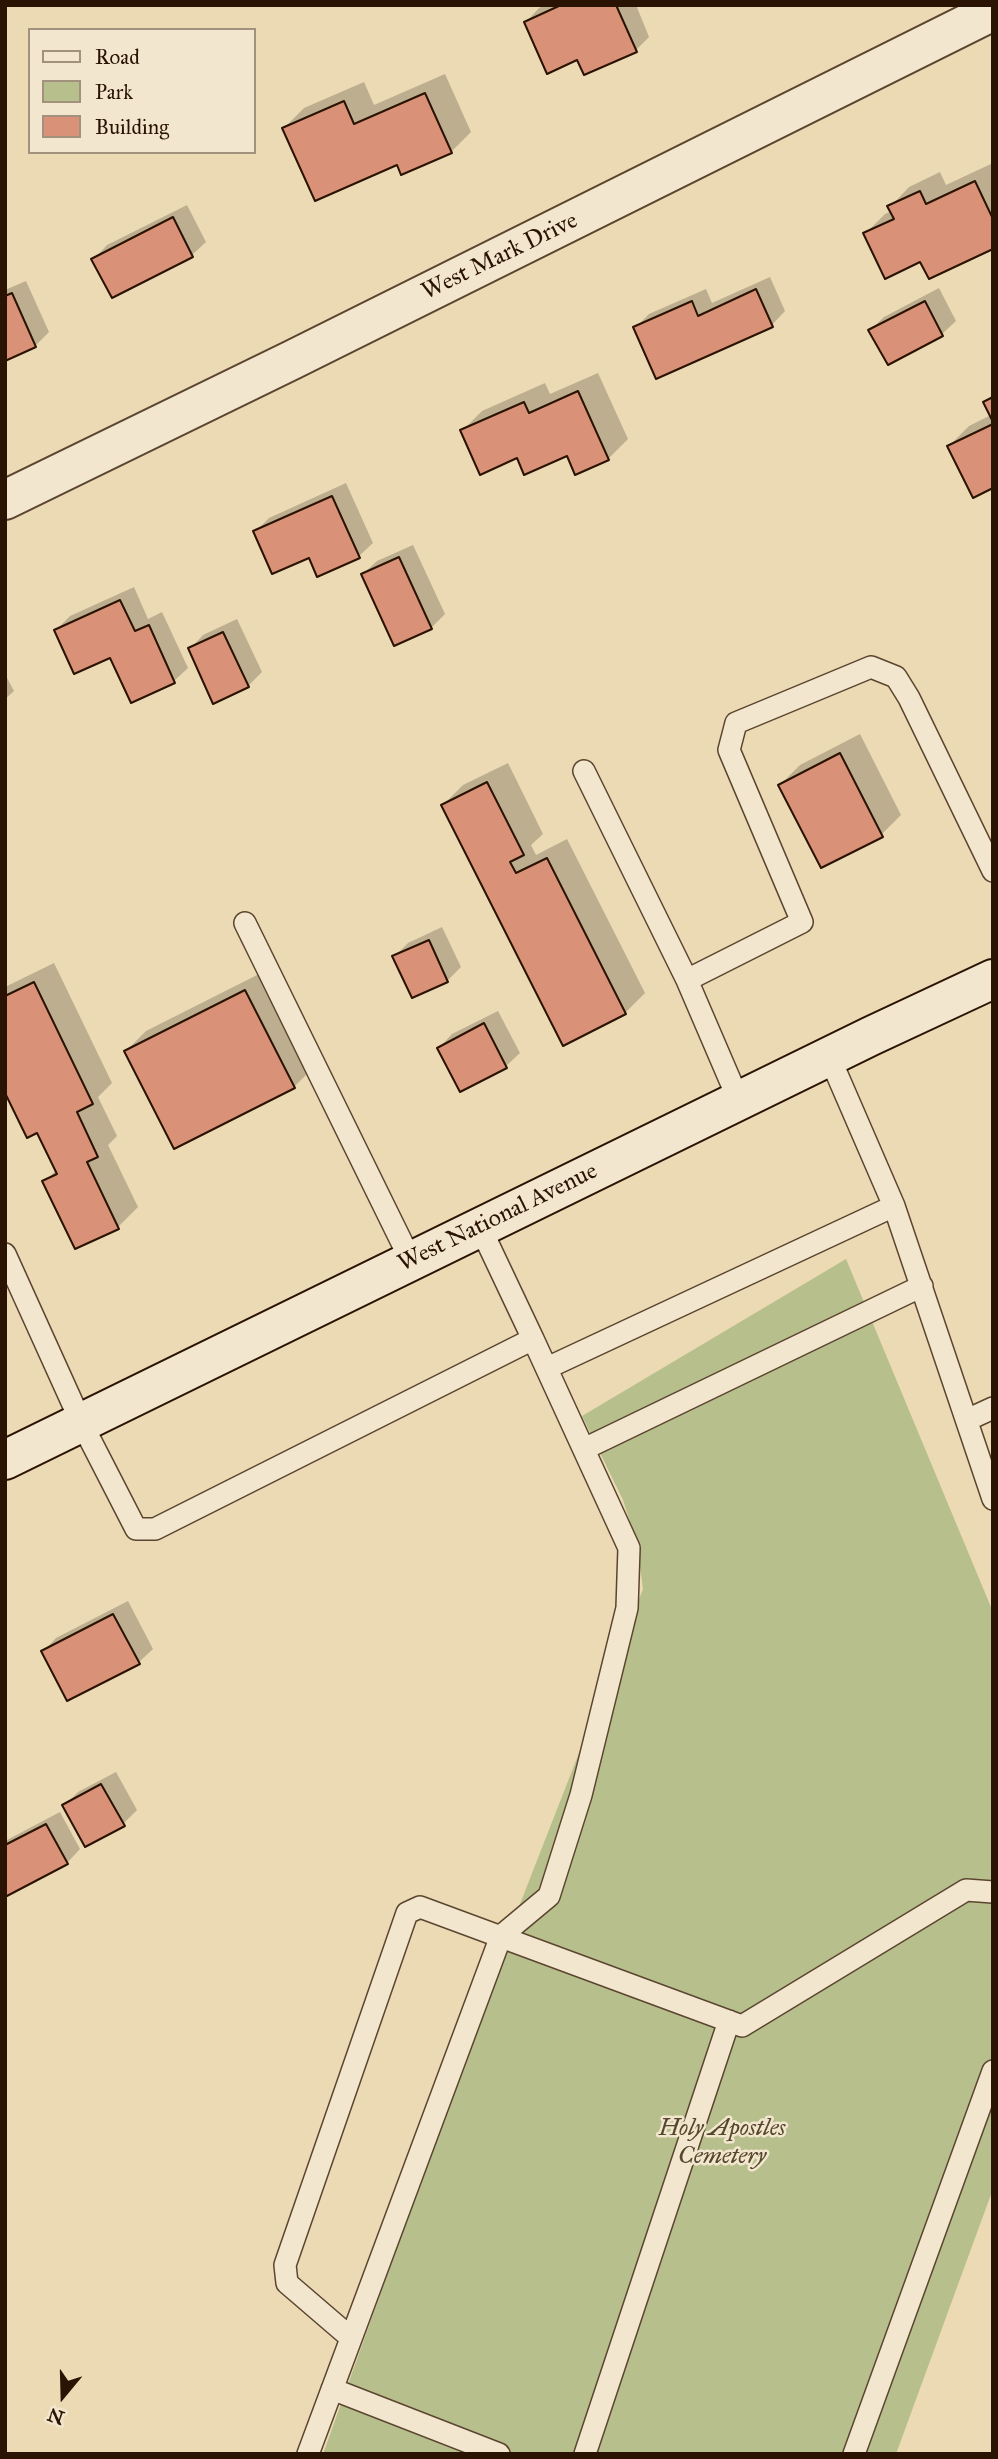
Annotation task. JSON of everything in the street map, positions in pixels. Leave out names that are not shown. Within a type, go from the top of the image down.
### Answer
[{"type":"main road","name":"West Mark Drive","points":[[5,500],[993,11]]},
{"type":"main road","name":"West National Avenue","points":[[5,1460],[829,1056],[993,979]]},
{"type":"lane","points":[[687,980],[803,922],[729,750],[736,723],[871,667],[896,677],[909,698],[993,872]]},
{"type":"lane","points":[[584,771],[687,980],[739,1101]]},
{"type":"lane","points":[[245,923],[411,1261]]},
{"type":"lane","points":[[829,1056],[894,1206],[993,1499]]},
{"type":"lane","points":[[547,1368],[894,1206]]},
{"type":"lane","points":[[308,2454],[501,1936],[549,1896],[581,1795],[626,1608],[629,1548],[480,1227]]},
{"type":"lane","points":[[5,1254],[81,1422],[136,1529],[155,1529],[533,1339]]},
{"type":"lane","points":[[584,1449],[922,1286]]},
{"type":"lane","points":[[967,1420],[993,1408]]},
{"type":"lane","points":[[351,2338],[287,2283],[285,2265],[407,1913],[421,1907],[743,2026],[965,1890],[993,1892]]},
{"type":"lane","points":[[585,2454],[729,2021]]},
{"type":"lane","points":[[854,2454],[993,2071]]},
{"type":"lane","points":[[332,2389],[499,2454]]},
{"type":"green space","name":"Holy Apostles Cemetery","points":[[846,1259],[993,1612],[993,2189],[896,2454],[323,2454],[520,1904],[643,1589],[637,1544],[623,1500],[582,1416]]},
{"type":"building","points":[[561,5],[616,5],[637,52],[584,75],[577,60],[547,74],[524,22]]},
{"type":"building","points":[[425,93],[452,153],[401,175],[397,165],[315,201],[282,128],[344,101],[354,124]]},
{"type":"building","points":[[975,181],[993,219],[993,249],[929,279],[920,262],[885,279],[863,233],[894,219],[887,206],[920,191],[926,204]]},
{"type":"building","points":[[173,217],[193,257],[112,298],[91,259]]},
{"type":"building","points":[[756,289],[773,327],[656,379],[633,327],[692,301],[698,316]]},
{"type":"building","points":[[12,293],[36,347],[5,361],[5,296]]},
{"type":"building","points":[[925,301],[943,336],[888,365],[868,330]]},
{"type":"building","points":[[578,391],[609,460],[575,475],[567,456],[524,475],[517,458],[480,475],[460,430],[524,402],[529,413]]},
{"type":"building","points":[[993,397],[993,422],[983,402]]},
{"type":"building","points":[[993,424],[993,488],[973,498],[947,446]]},
{"type":"building","points":[[332,496],[360,558],[317,577],[309,558],[272,574],[253,531]]},
{"type":"building","points":[[399,557],[432,629],[394,646],[361,574]]},
{"type":"building","points":[[120,600],[135,631],[149,625],[175,683],[131,703],[110,658],[74,674],[54,630]]},
{"type":"building","points":[[223,632],[249,687],[213,704],[188,648]]},
{"type":"building","points":[[840,753],[883,837],[821,868],[778,785]]},
{"type":"building","points":[[487,782],[524,855],[510,862],[516,873],[547,858],[626,1014],[563,1046],[441,805]]},
{"type":"building","points":[[429,940],[448,982],[412,998],[392,956]]},
{"type":"building","points":[[34,982],[93,1104],[77,1112],[98,1157],[87,1162],[119,1229],[75,1249],[42,1181],[57,1174],[37,1133],[27,1138],[5,1093],[5,996]]},
{"type":"building","points":[[245,990],[295,1088],[174,1149],[124,1051]]},
{"type":"building","points":[[484,1023],[507,1068],[460,1092],[437,1048]]},
{"type":"building","points":[[113,1614],[140,1664],[67,1701],[41,1651]]},
{"type":"building","points":[[101,1784],[125,1826],[85,1847],[62,1805]]},
{"type":"building","points":[[46,1824],[68,1864],[5,1897],[5,1845]]}]
